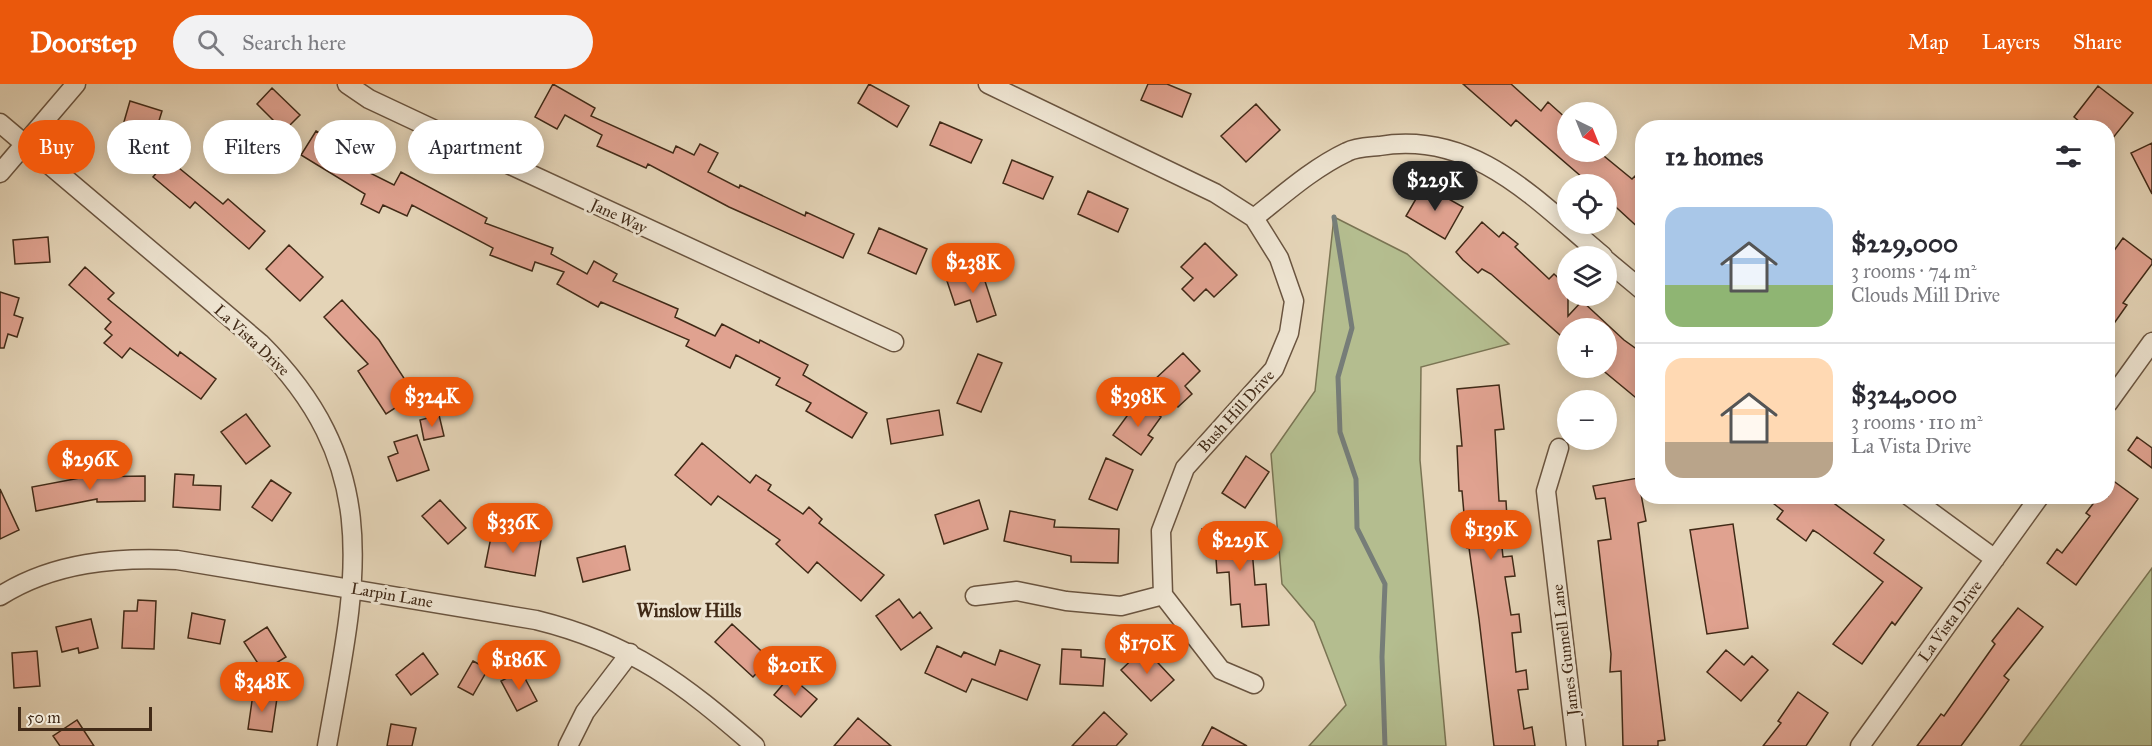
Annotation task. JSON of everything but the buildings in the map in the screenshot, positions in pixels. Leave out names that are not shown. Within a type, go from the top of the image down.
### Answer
[{"type":"street","points":[[45,120],[76,84]]},
{"type":"street","name":"Jane Way","points":[[347,84],[369,99],[894,342]]},
{"type":"street","name":"Bush Hill Drive","points":[[988,84],[1189,180],[1254,218],[1279,258],[1294,301],[1289,333],[1274,369],[1185,468],[1161,531],[1163,595]]},
{"type":"street","name":"La Vista Drive","points":[[0,123],[18,138]]},
{"type":"street","points":[[1254,218],[1300,181],[1349,151],[1403,142],[1461,152],[1503,173],[1591,246]]},
{"type":"street","points":[[0,173],[18,152]]},
{"type":"street","name":"La Vista Drive","points":[[60,174],[260,343],[299,386],[328,435],[347,491],[354,542],[349,620],[327,746]]},
{"type":"street","points":[[1617,269],[1635,284]]},
{"type":"street","points":[[2115,394],[2152,342]]},
{"type":"street","name":"James Gunnell Lane","points":[[1558,450],[1546,491],[1576,746]]},
{"type":"street","points":[[1920,504],[1995,559]]},
{"type":"street","name":"La Vista Drive","points":[[1860,746],[2034,504]]},
{"type":"street","name":"Larpin Lane","points":[[0,596],[36,579],[76,566],[135,557],[177,560],[536,620],[587,635],[630,652],[666,674],[755,746]]},
{"type":"street","points":[[975,596],[1017,591],[1065,602],[1121,606],[1163,595],[1221,670],[1254,684]]},
{"type":"street","points":[[568,746],[585,711],[630,652]]},
{"type":"green space","points":[[1334,217],[1407,254],[1509,344],[1421,367],[1420,460],[1446,746],[1309,746],[1346,705],[1314,622],[1282,584],[1271,454],[1315,391]]},
{"type":"green space","points":[[2152,568],[2152,746],[2020,746]]},
{"type":"waterway","points":[[1334,217],[1352,328],[1338,377],[1340,432],[1356,479],[1357,528],[1385,584],[1382,657],[1385,746]]},
{"type":"district","name":"Winslow Hills","points":[[689,611]]}]
